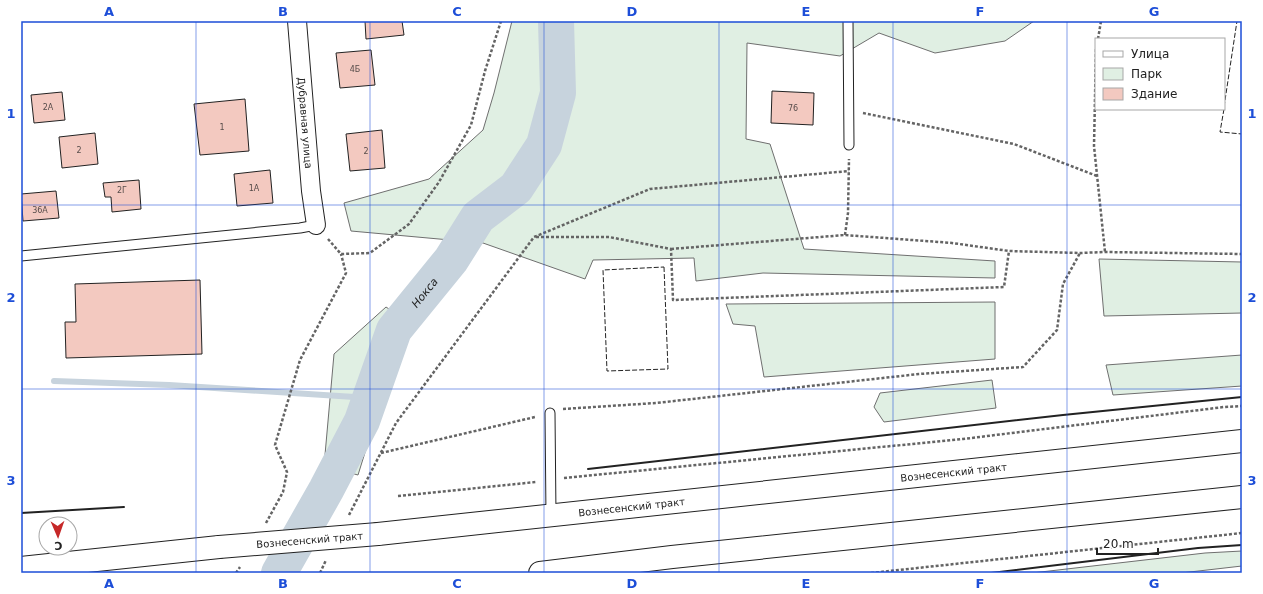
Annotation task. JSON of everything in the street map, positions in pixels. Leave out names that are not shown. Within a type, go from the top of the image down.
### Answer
[{"type":"main road","name":"Вознесенский тракт","points":[[21,568],[219,547],[378,534],[1242,441]]},
{"type":"main road","points":[[540,573],[672,557],[1242,497]]},
{"type":"street","name":"Дубравная улица","points":[[296,21],[311,191],[316,225]]},
{"type":"lane","points":[[848,21],[848,144]]},
{"type":"lane","points":[[21,256],[300,228],[316,225]]},
{"type":"lane","points":[[550,413],[551,516]]},
{"type":"path","points":[[341,254],[370,253],[409,224],[439,182],[471,125],[500,21]]},
{"type":"path","points":[[1098,38],[1101,21]]},
{"type":"path","points":[[1095,98],[1094,146],[1105,252]]},
{"type":"path","points":[[848,110],[1014,144],[1097,176]]},
{"type":"path","points":[[845,235],[848,213],[848,144]]},
{"type":"path","points":[[348,516],[396,423],[534,237],[650,189],[849,171]]},
{"type":"path","points":[[264,526],[283,492],[287,472],[276,445],[300,360],[346,273],[341,254],[316,225]]},
{"type":"path","points":[[534,237],[609,237],[671,249],[845,235],[952,243],[1009,251],[1242,254]]},
{"type":"path","points":[[671,249],[673,300],[1004,287],[1009,251]]},
{"type":"path","points":[[380,453],[521,421],[562,409],[656,403],[919,374],[1023,367],[1056,330],[1063,284],[1080,253]]},
{"type":"path","points":[[398,496],[963,440],[1242,406]]},
{"type":"path","points":[[870,573],[1242,533]]},
{"type":"path","points":[[320,573],[327,559]]},
{"type":"path","points":[[236,573],[240,566]]},
{"type":"green space","points":[[512,21],[1034,21],[1005,41],[935,53],[879,33],[840,56],[747,43],[746,139],[770,144],[804,249],[995,261],[995,278],[763,273],[696,281],[694,258],[593,260],[585,279],[483,243],[351,231],[344,203],[429,179],[483,130]]},
{"type":"green space","points":[[1099,259],[1242,262],[1242,313],[1104,316]]},
{"type":"green space","points":[[995,302],[995,359],[764,377],[755,326],[733,324],[726,304]]},
{"type":"green space","points":[[386,307],[407,321],[395,370],[377,414],[358,475],[324,466],[334,354]]},
{"type":"green space","points":[[1242,355],[1242,386],[1113,395],[1106,365]]},
{"type":"green space","points":[[992,380],[996,408],[884,422],[874,407],[880,393]]},
{"type":"green space","points":[[1242,551],[1242,566],[1181,573],[1032,573],[1205,553]]},
{"type":"building","points":[[365,21],[402,21],[404,35],[366,39]]},
{"type":"building","points":[[371,50],[375,85],[340,88],[336,53]]},
{"type":"building","points":[[772,91],[814,93],[813,125],[771,123]]},
{"type":"building","points":[[62,92],[65,120],[34,123],[31,95]]},
{"type":"building","points":[[245,99],[249,151],[200,155],[194,104]]},
{"type":"building","points":[[382,130],[385,168],[350,171],[346,134]]},
{"type":"building","points":[[95,133],[98,164],[62,168],[59,137]]},
{"type":"building","points":[[270,170],[273,203],[237,206],[234,174]]},
{"type":"building","points":[[139,180],[141,209],[112,212],[111,197],[105,197],[103,183]]},
{"type":"building","points":[[56,191],[59,218],[23,221],[21,194]]},
{"type":"building","points":[[200,280],[202,354],[66,358],[65,322],[76,322],[75,284]]},
{"type":"waterway","name":"Нокса","points":[[279,573],[326,490],[362,421],[394,330],[451,260],[478,217],[516,188],[544,145],[558,93],[556,21]]},
{"type":"waterway","points":[[54,381],[169,385],[370,398]]},
{"type":"fence","points":[[1225,100],[1237,21]]},
{"type":"fence","points":[[1224,110],[1220,132],[1242,134]]},
{"type":"fence","points":[[664,267],[668,369],[607,371],[603,270],[664,267]]},
{"type":"wall","points":[[588,469],[1063,415],[1242,397]]},
{"type":"wall","points":[[21,513],[124,507]]},
{"type":"wall","points":[[991,573],[1198,548],[1242,545]]}]
